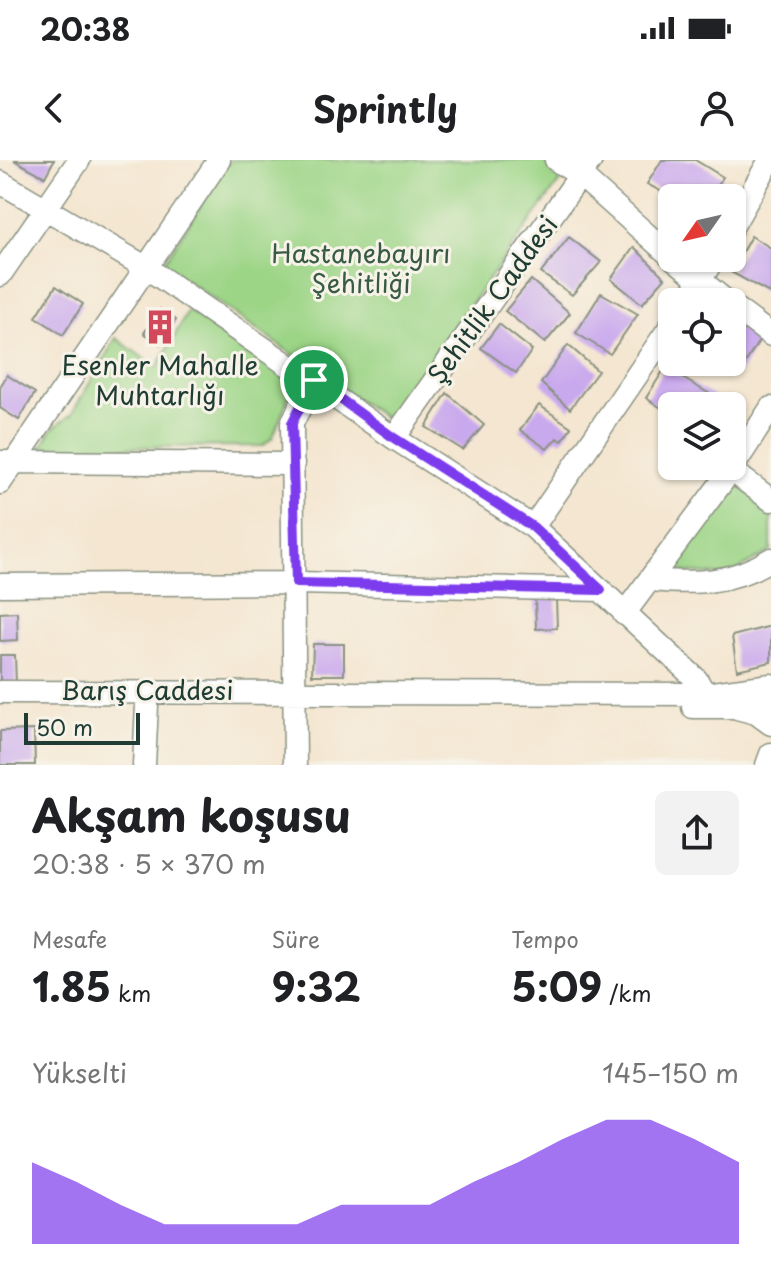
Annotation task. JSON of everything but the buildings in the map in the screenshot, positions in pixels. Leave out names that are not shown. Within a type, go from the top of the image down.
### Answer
[{"type":"street","points":[[0,275],[79,160]]},
{"type":"street","points":[[0,483],[6,462],[147,268],[219,160]]},
{"type":"street","points":[[556,160],[586,168],[658,243]]},
{"type":"street","points":[[746,202],[770,160]]},
{"type":"street","name":"Şehitlik Caddesi","points":[[394,438],[586,168]]},
{"type":"street","points":[[0,182],[147,268],[314,380],[394,438],[533,527],[696,679],[705,694]]},
{"type":"street","points":[[688,272],[708,288]]},
{"type":"street","points":[[696,288],[706,272]]},
{"type":"street","points":[[746,316],[771,335]]},
{"type":"street","points":[[533,527],[658,344]]},
{"type":"street","points":[[295,765],[296,583],[292,423],[314,380]]},
{"type":"street","points":[[746,447],[771,408]]},
{"type":"street","points":[[6,462],[293,464]]},
{"type":"street","points":[[624,614],[724,480]]},
{"type":"street","points":[[744,480],[771,500]]},
{"type":"street","points":[[650,580],[716,581],[740,576],[771,559]]},
{"type":"street","points":[[0,585],[296,583],[601,590]]},
{"type":"street","points":[[294,697],[705,694],[771,685]]},
{"type":"street","name":"Barış Caddesi","points":[[0,692],[294,697]]},
{"type":"street","points":[[294,697],[736,707],[771,702]]},
{"type":"street","name":"Barış Caddesi","points":[[0,704],[147,705],[294,697]]},
{"type":"street","points":[[144,765],[147,705]]},
{"type":"street","points":[[736,707],[756,713],[771,724]]},
{"type":"street","points":[[767,765],[771,754]]},
{"type":"green space","name":"Hastanebayırı Şehitliği","points":[[230,160],[540,160],[565,174],[387,420],[163,264]]},
{"type":"green space","points":[[188,311],[295,380],[273,437],[263,446],[41,448],[53,428],[71,415],[116,338],[157,368]]},
{"type":"green space","points":[[736,484],[771,507],[771,551],[727,576],[673,571]]},
{"type":"place","name":"Esenler Mahalle Muhtarlığı","points":[[160,327]]},
{"type":"route","points":[[314,380],[394,438],[533,527],[601,590],[296,583],[292,423],[314,380]]}]
